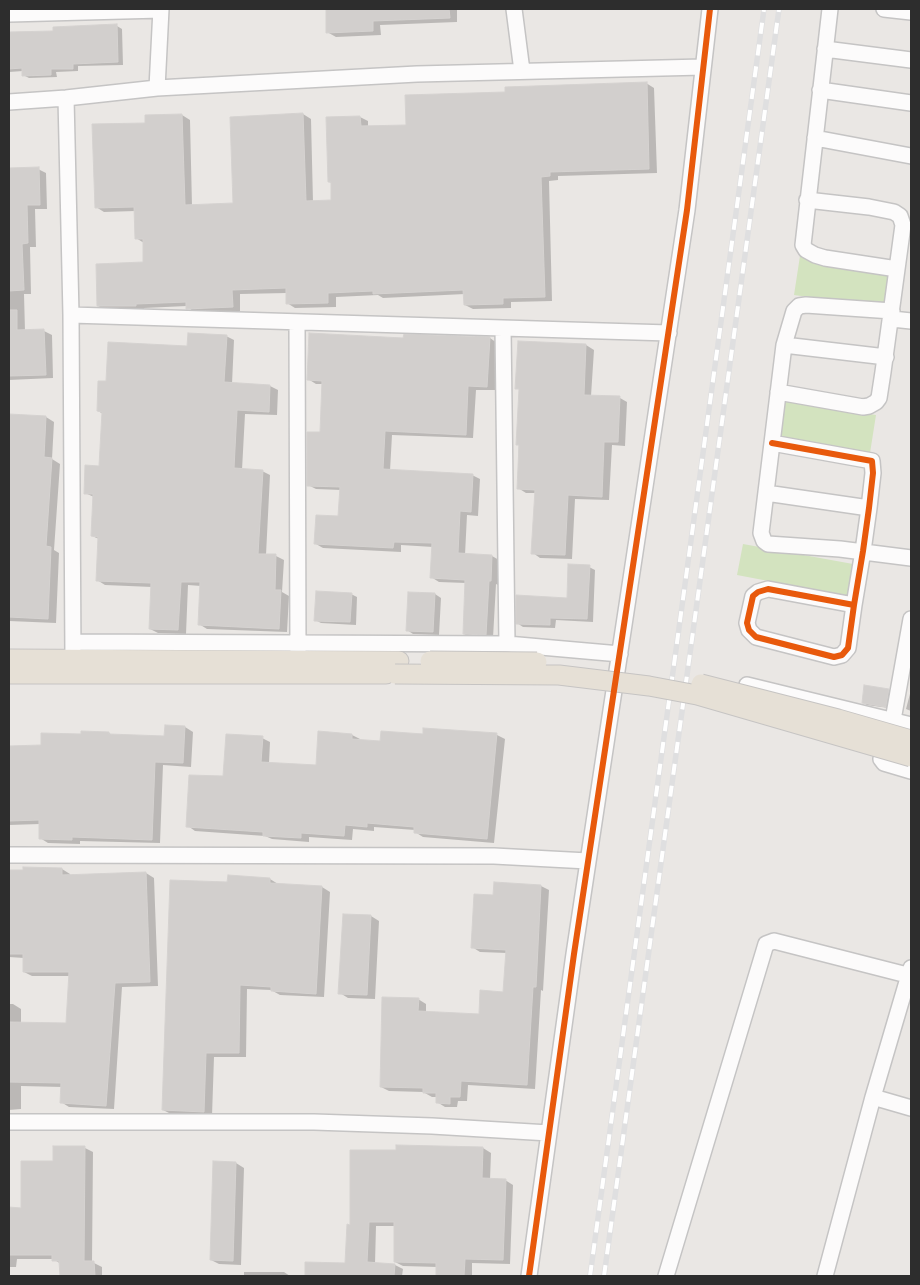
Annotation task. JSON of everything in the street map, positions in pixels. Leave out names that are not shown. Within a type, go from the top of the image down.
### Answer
[{"type":"main road","points":[[9,659],[73,651],[298,652],[397,668],[559,674],[649,686],[697,695],[911,757]]},
{"type":"main road","points":[[9,674],[397,668],[550,662],[592,665],[708,685],[911,740]]},
{"type":"street","points":[[16,12],[161,9],[157,88]]},
{"type":"street","points":[[514,9],[522,71]]},
{"type":"street","points":[[529,1276],[588,861],[687,210],[710,9]]},
{"type":"street","points":[[830,9],[803,245],[806,250],[825,258],[897,269]]},
{"type":"street","points":[[884,9],[911,12]]},
{"type":"street","points":[[825,49],[911,60]]},
{"type":"street","points":[[9,102],[157,88],[418,74],[702,67]]},
{"type":"street","points":[[820,90],[911,103]]},
{"type":"street","points":[[66,98],[71,315],[73,651]]},
{"type":"street","points":[[815,138],[911,156]]},
{"type":"street","points":[[778,392],[858,406],[870,406],[879,398],[886,357],[902,226],[900,216],[894,212],[870,207],[807,200]]},
{"type":"street","points":[[911,320],[892,315],[806,305],[799,306],[794,311],[784,345],[761,533],[764,541],[768,544],[863,551],[911,558]]},
{"type":"street","points":[[71,315],[669,333]]},
{"type":"street","points":[[297,322],[298,652],[507,644],[620,654]]},
{"type":"street","points":[[503,328],[507,644]]},
{"type":"street","points":[[784,345],[886,357]]},
{"type":"street","points":[[772,443],[872,461],[874,473],[848,648],[842,655],[834,657],[756,637],[749,630],[748,622],[753,596],[758,592],[768,589],[854,605]]},
{"type":"street","points":[[766,493],[869,508]]},
{"type":"street","points":[[911,619],[893,720],[881,759],[884,763],[911,772]]},
{"type":"street","points":[[747,685],[911,725]]},
{"type":"street","points":[[9,855],[494,856],[588,861]]},
{"type":"street","points":[[666,1276],[766,944],[774,941],[911,973],[873,1097],[825,1276]]},
{"type":"street","points":[[873,1097],[911,1108]]},
{"type":"street","points":[[9,1122],[314,1122],[432,1126],[549,1133]]},
{"type":"green space","points":[[800,256],[891,270],[885,308],[794,295]]},
{"type":"green space","points":[[785,401],[876,415],[870,453],[779,440]]},
{"type":"green space","points":[[743,544],[853,564],[847,596],[737,575]]},
{"type":"building","points":[[326,9],[449,9],[450,18],[373,21],[373,31],[326,33]]},
{"type":"building","points":[[117,24],[118,62],[73,64],[73,69],[51,69],[51,75],[22,76],[22,68],[9,69],[9,32],[53,31],[53,27]]},
{"type":"building","points":[[647,82],[649,169],[550,172],[550,176],[541,177],[545,297],[503,298],[503,304],[464,305],[463,290],[373,294],[373,291],[328,293],[328,303],[286,304],[286,288],[232,290],[233,307],[186,309],[186,302],[136,304],[136,306],[97,306],[96,264],[143,262],[143,239],[135,239],[134,207],[95,208],[92,124],[145,123],[145,115],[182,114],[185,205],[233,203],[230,117],[303,113],[306,201],[331,200],[331,182],[328,182],[326,117],[360,116],[361,126],[406,125],[405,95],[505,92],[505,87]]},
{"type":"building","points":[[39,167],[40,205],[27,205],[28,243],[22,244],[24,290],[9,291],[9,168]]},
{"type":"building","points":[[9,310],[17,310],[17,330],[44,329],[46,375],[9,376]]},
{"type":"building","points":[[188,333],[227,335],[224,382],[270,385],[269,412],[237,410],[234,468],[263,470],[258,554],[276,554],[275,590],[281,590],[279,629],[198,625],[200,582],[181,582],[178,630],[149,629],[151,583],[96,581],[98,537],[91,536],[93,494],[84,494],[85,465],[99,466],[102,412],[97,411],[98,381],[106,381],[108,342],[187,346]]},
{"type":"building","points":[[309,333],[403,338],[404,334],[490,337],[487,387],[468,386],[466,435],[385,431],[383,469],[473,474],[471,512],[460,511],[458,553],[492,555],[486,635],[463,634],[465,580],[430,578],[432,543],[394,542],[393,548],[314,544],[316,515],[338,516],[340,487],[307,486],[307,432],[320,432],[322,381],[307,380]]},
{"type":"building","points":[[518,341],[586,344],[584,395],[620,396],[618,442],[604,442],[602,497],[568,495],[565,555],[531,554],[535,490],[517,489],[519,445],[516,445],[519,389],[515,389]]},
{"type":"building","points":[[9,414],[46,416],[44,457],[52,458],[46,546],[51,547],[48,619],[9,617]]},
{"type":"building","points":[[568,564],[590,565],[587,619],[550,618],[550,625],[516,624],[516,595],[567,598]]},
{"type":"building","points":[[316,591],[352,593],[350,622],[314,621]]},
{"type":"building","points":[[408,592],[435,593],[433,632],[406,631]]},
{"type":"building","points":[[864,685],[889,689],[886,707],[862,703]]},
{"type":"building","points":[[165,725],[185,726],[183,763],[155,762],[152,840],[72,837],[72,840],[39,839],[39,820],[9,821],[9,746],[41,745],[41,733],[81,734],[81,731],[164,736]]},
{"type":"building","points":[[423,728],[497,733],[487,839],[414,833],[414,827],[367,823],[367,827],[345,825],[344,836],[301,833],[301,838],[263,836],[263,832],[186,827],[189,775],[223,776],[226,734],[263,736],[261,762],[316,765],[318,731],[352,734],[352,739],[380,741],[381,731],[423,734]]},
{"type":"building","points":[[23,867],[62,868],[62,875],[146,872],[150,982],[115,983],[106,1106],[60,1103],[61,1083],[9,1082],[9,1022],[66,1023],[69,972],[23,972],[23,954],[9,954],[9,870],[23,870]]},
{"type":"building","points":[[228,875],[270,878],[270,883],[322,886],[316,994],[271,991],[271,987],[240,985],[239,1053],[206,1053],[204,1112],[162,1110],[170,880],[227,882]]},
{"type":"building","points":[[494,882],[541,885],[536,987],[533,987],[527,1085],[461,1081],[460,1097],[450,1097],[450,1104],[436,1103],[436,1093],[423,1093],[423,1088],[380,1087],[382,997],[419,998],[418,1011],[479,1014],[480,990],[503,992],[506,950],[471,948],[474,894],[493,895]]},
{"type":"building","points":[[343,914],[371,915],[367,995],[338,994]]},
{"type":"building","points":[[396,1145],[483,1147],[482,1178],[506,1179],[503,1260],[465,1259],[464,1276],[436,1276],[436,1263],[394,1262],[394,1222],[369,1222],[367,1262],[395,1264],[394,1276],[305,1276],[305,1262],[345,1263],[347,1224],[350,1225],[350,1150],[396,1150]]},
{"type":"building","points":[[53,1146],[85,1146],[84,1261],[94,1261],[95,1276],[60,1276],[59,1261],[52,1261],[52,1255],[9,1255],[9,1207],[21,1208],[21,1161],[53,1161]]},
{"type":"building","points":[[213,1161],[236,1162],[233,1261],[210,1260]]},
{"type":"railway","points":[[590,1276],[764,9]]},
{"type":"railway","points":[[604,1276],[779,9]]},
{"type":"cycle path","points":[[529,1276],[574,954],[687,210],[710,9]]},
{"type":"cycle path","points":[[772,443],[872,461],[873,473],[869,508],[848,648],[842,655],[834,657],[756,637],[749,630],[747,623],[753,596],[758,592],[768,589],[854,605]]}]
